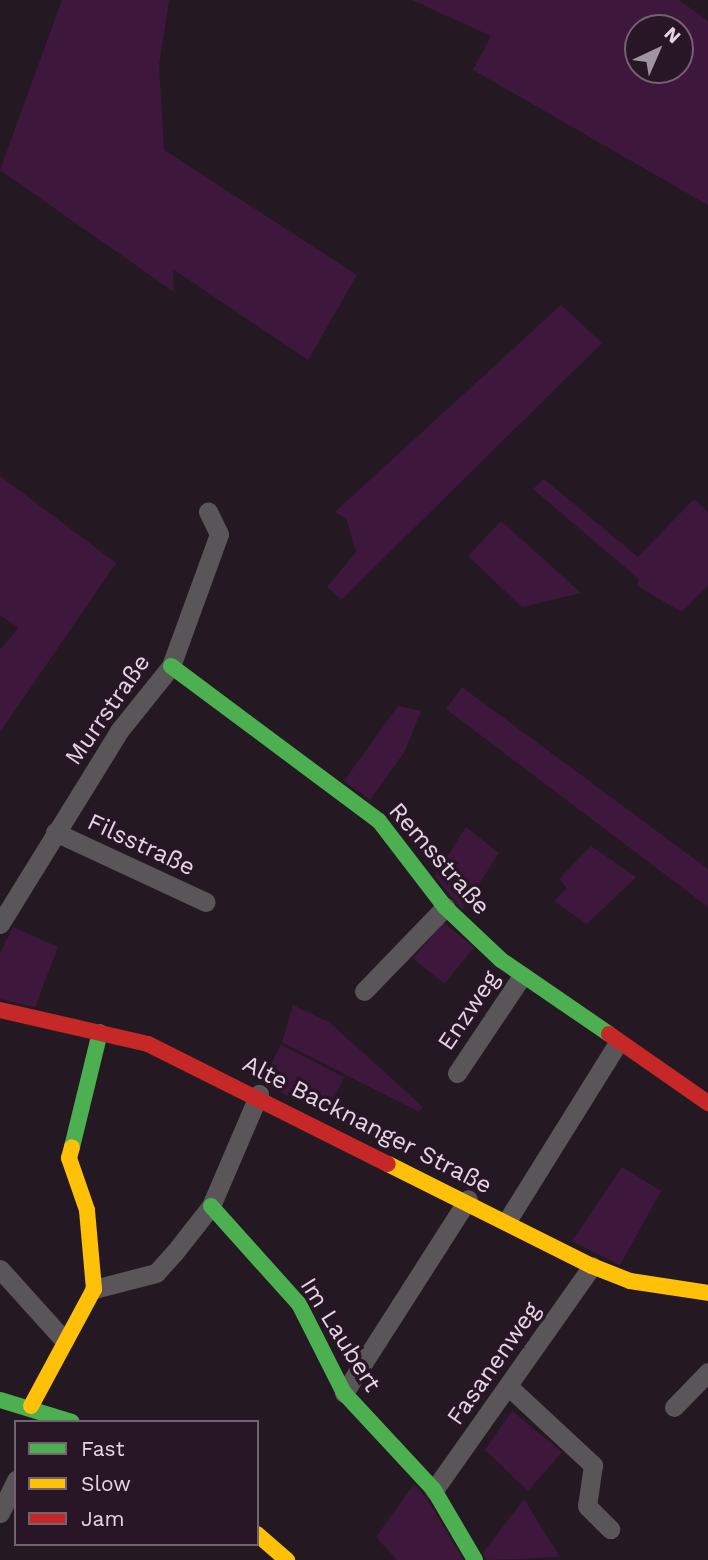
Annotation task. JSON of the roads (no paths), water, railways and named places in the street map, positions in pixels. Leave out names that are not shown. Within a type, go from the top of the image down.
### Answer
[{"type":"street","name":"Murrstraße","points":[[0,924],[55,832],[171,666],[219,534],[208,511]]},
{"type":"street","name":"Remsstraße","points":[[171,666],[379,821],[445,907],[522,976],[708,1103]]},
{"type":"street","name":"Filsstraße","points":[[55,832],[206,902]]},
{"type":"street","points":[[364,991],[445,907]]},
{"type":"street","name":"Enzweg","points":[[457,1073],[522,976]]},
{"type":"street","name":"Alte Backnanger Straße","points":[[0,1010],[148,1044],[258,1094],[468,1199],[592,1266],[631,1281],[708,1293]]},
{"type":"street","points":[[39,1412],[64,1340],[93,1289],[88,1210],[69,1158],[100,1032]]},
{"type":"street","points":[[507,1221],[618,1043]]},
{"type":"street","points":[[93,1289],[156,1273],[211,1206],[258,1094]]},
{"type":"street","points":[[344,1393],[468,1199]]},
{"type":"street","name":"Im Laubert","points":[[211,1206],[299,1304],[344,1393],[434,1490],[475,1560]]},
{"type":"street","name":"Fasanenweg","points":[[434,1490],[509,1388],[592,1266]]},
{"type":"street","points":[[0,1269],[64,1340]]},
{"type":"street","points":[[674,1407],[708,1372]]},
{"type":"street","points":[[509,1388],[593,1465],[587,1506],[610,1530]]},
{"type":"street","points":[[0,1400],[65,1420]]},
{"type":"street","points":[[0,1513],[14,1484]]},
{"type":"street","points":[[259,1536],[287,1560]]}]
